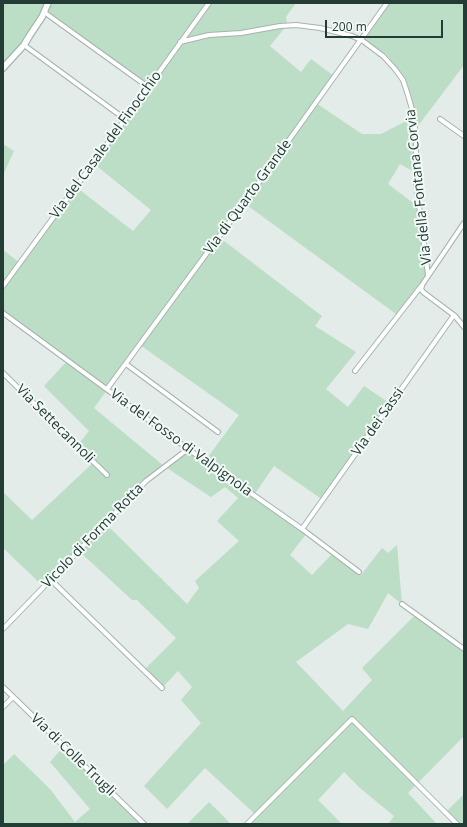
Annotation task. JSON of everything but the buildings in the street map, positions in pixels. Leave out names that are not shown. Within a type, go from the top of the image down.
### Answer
[{"type":"main road","points":[[3,68],[24,45],[48,3]]},
{"type":"street","name":"Via del Casale del Finocchio","points":[[3,286],[209,3]]},
{"type":"street","name":"Via di Quarto Grande","points":[[107,389],[254,189],[387,3]]},
{"type":"street","points":[[44,12],[148,87]]},
{"type":"street","name":"Via della Fontana Corvia","points":[[180,42],[208,35],[241,33],[290,25],[327,29],[345,34],[360,40],[379,52],[391,64],[403,80],[411,102],[416,133],[417,184],[428,275]]},
{"type":"street","points":[[24,45],[125,119]]},
{"type":"street","points":[[440,119],[464,136]]},
{"type":"street","points":[[355,370],[422,285],[464,223]]},
{"type":"street","name":"Via della Fontana Corvia","points":[[422,285],[421,288],[423,292],[454,315],[464,327]]},
{"type":"street","name":"Via del Fosso di Valpignola","points":[[3,313],[188,449],[302,529],[359,572]]},
{"type":"street","name":"Via dei Sassi","points":[[302,529],[454,315]]},
{"type":"street","points":[[126,364],[218,432]]},
{"type":"street","name":"Via Settecannoli","points":[[3,373],[107,476]]},
{"type":"street","name":"Vicolo di Forma Rotta","points":[[3,629],[146,481],[188,449]]},
{"type":"street","points":[[51,580],[162,688]]},
{"type":"street","points":[[402,604],[464,649]]},
{"type":"street","name":"Via di Colle Trugli","points":[[3,686],[144,824]]},
{"type":"street","points":[[3,707],[13,697]]},
{"type":"street","points":[[248,824],[352,719],[457,824]]},
{"type":"green space","points":[[3,3],[296,3],[286,17],[287,25],[270,46],[301,72],[311,59],[334,76],[316,103],[362,134],[381,134],[414,117],[416,173],[400,164],[388,184],[421,209],[428,275],[422,285],[396,314],[244,203],[219,237],[322,316],[315,326],[356,352],[326,389],[348,407],[364,386],[391,404],[323,500],[274,466],[254,495],[307,533],[290,555],[312,575],[333,553],[361,575],[382,548],[388,553],[397,545],[402,604],[388,593],[368,629],[348,624],[296,662],[343,711],[372,680],[362,668],[416,614],[464,649],[464,736],[408,793],[437,824],[388,824],[394,816],[360,788],[344,772],[318,800],[342,824],[247,824],[256,815],[205,768],[167,809],[144,786],[201,723],[181,700],[192,687],[178,671],[162,688],[144,670],[176,638],[137,600],[132,600],[79,551],[44,587],[3,548],[3,492],[32,520],[94,462],[77,446],[89,431],[44,386],[68,360],[3,313],[3,286],[76,187],[133,231],[151,210],[93,163],[148,88],[44,12],[35,28],[3,68]],"holes":[[[140,345],[239,415],[205,461],[188,449],[164,466],[94,408]],[[164,466],[211,497],[225,487],[238,498],[217,521],[239,541],[195,581],[199,588],[187,604],[111,529],[102,527]]]},
{"type":"green space","points":[[389,3],[464,3],[464,65],[418,126],[411,95],[402,74],[386,54],[364,38]]},
{"type":"green space","points":[[3,144],[14,151],[3,175]]},
{"type":"green space","points":[[3,250],[19,262],[3,285]]},
{"type":"green space","points":[[64,746],[144,824],[3,824],[3,765],[14,754],[50,789],[75,822],[90,809],[50,762]]},
{"type":"green space","points":[[464,794],[464,824],[457,824],[446,812]]},
{"type":"green space","points":[[209,802],[231,824],[187,824]]}]
